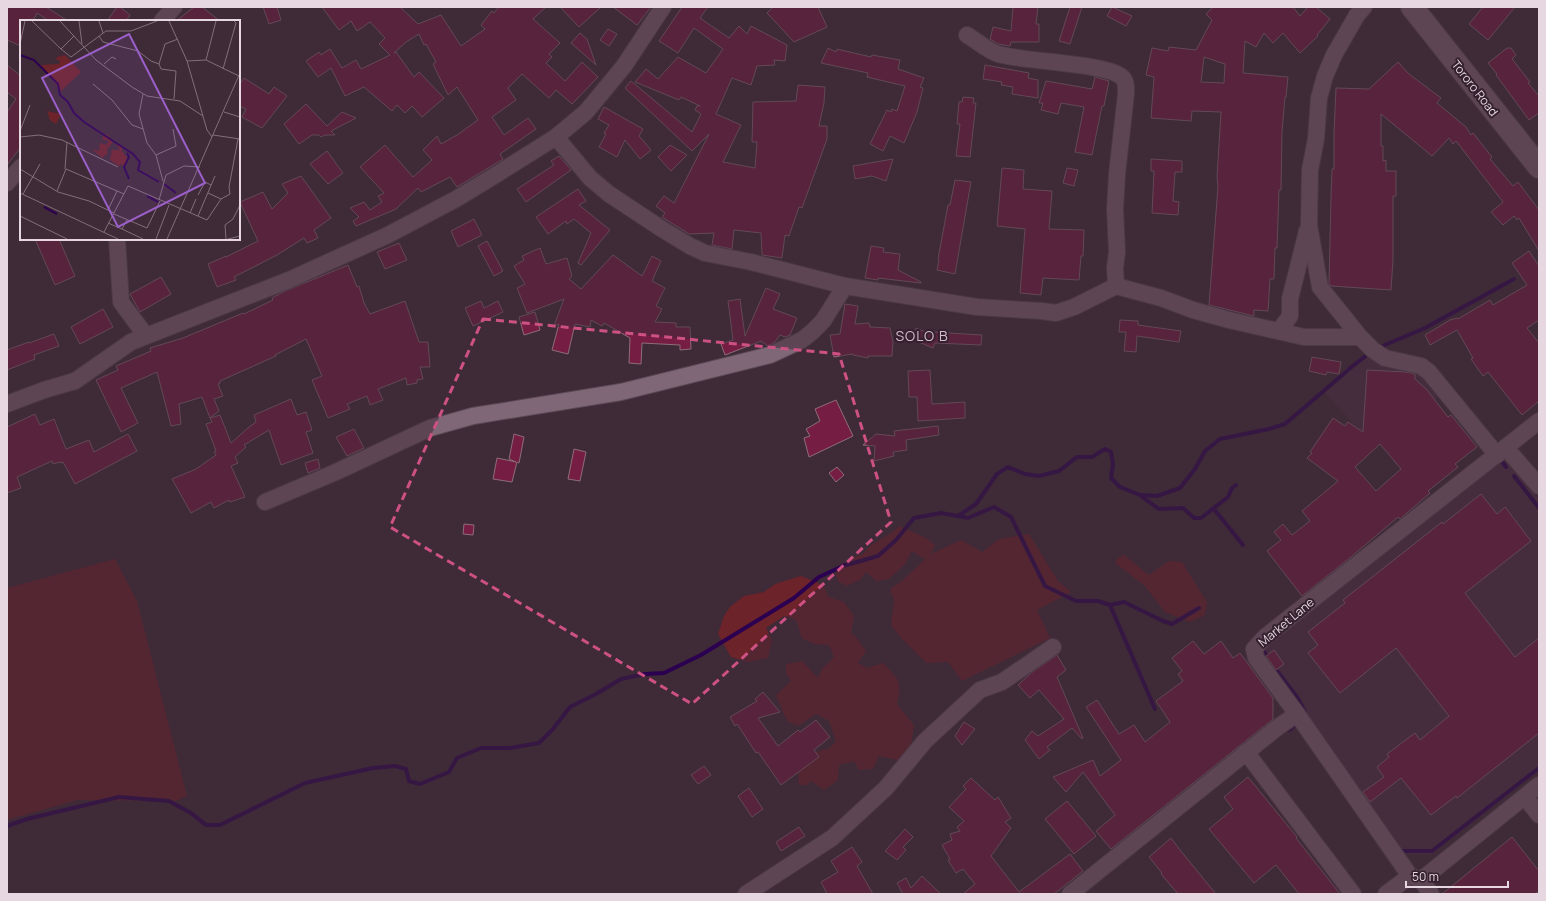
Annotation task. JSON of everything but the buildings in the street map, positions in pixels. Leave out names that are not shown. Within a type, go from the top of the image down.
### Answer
[{"type":"main road","name":"Tororo Road","points":[[1412,7],[1539,167]]},
{"type":"street","points":[[163,20],[174,7]]},
{"type":"street","points":[[7,404],[44,390],[75,381],[131,342],[289,280],[388,235],[456,199],[556,137],[586,112],[624,66],[663,7]]},
{"type":"street","points":[[1364,7],[1357,15],[1334,55],[1325,76],[1319,98],[1316,139],[1310,170],[1309,225],[1320,287],[1360,338],[1372,350],[1385,358],[1421,366],[1430,372],[1502,451],[1539,486]]},
{"type":"street","points":[[967,35],[998,54],[1097,68],[1118,74],[1124,80],[1126,84],[1126,94],[1117,174],[1115,209],[1117,252],[1115,268],[1116,286]]},
{"type":"street","points":[[556,137],[590,178],[609,194],[690,246],[705,253],[751,262],[845,286],[977,307],[1056,313],[1074,307],[1116,286],[1161,298],[1200,312],[1304,337],[1360,338]]},
{"type":"street","points":[[7,183],[20,168]]},
{"type":"street","points":[[1279,331],[1290,316],[1290,299],[1309,225]]},
{"type":"street","points":[[117,240],[121,302],[146,336]]},
{"type":"street","points":[[264,502],[336,472],[430,428],[473,416],[621,392],[770,355],[802,340],[812,332],[823,321],[845,286]]},
{"type":"street","name":"Market Lane","points":[[1431,894],[1416,878],[1256,658],[1254,649],[1265,637],[1539,421]]},
{"type":"street","points":[[746,894],[832,838],[886,788],[925,742],[980,690],[1002,682],[1053,646]]},
{"type":"street","points":[[1070,894],[1246,752],[1297,714]]},
{"type":"street","points":[[1246,752],[1353,894]]},
{"type":"street","points":[[1386,894],[1416,878],[1539,785]]},
{"type":"street","points":[[1525,797],[1539,815]]},
{"type":"highlighted area","points":[[483,319],[839,354],[891,522],[692,704],[390,527]]},
{"type":"shaded area","points":[[1367,355],[1421,372],[1441,395],[1381,445],[1376,440],[1372,444],[1324,392]]},
{"type":"shaded area","points":[[1505,457],[1539,499],[1539,771],[1432,854],[1398,854],[1260,649]]},
{"type":"shaded area","points":[[900,526],[928,539],[935,545],[931,554],[961,540],[982,552],[999,539],[1029,534],[1058,581],[1071,592],[1037,610],[1050,638],[962,681],[948,662],[926,663],[901,638],[891,625],[894,600],[890,589],[903,580],[925,559],[912,551],[905,564],[889,579],[876,581],[866,572],[860,580],[846,586],[838,581],[836,573],[849,560],[864,553],[870,546]]},
{"type":"shaded area","points":[[1124,555],[1149,575],[1169,561],[1182,562],[1207,602],[1205,615],[1190,622],[1165,612],[1144,585],[1115,563],[1118,558]]},
{"type":"shaded area","points":[[115,559],[137,601],[187,796],[176,801],[77,800],[7,820],[7,588]]},
{"type":"shaded area","points":[[801,576],[823,585],[829,597],[844,602],[854,616],[851,633],[857,638],[866,651],[858,663],[867,668],[883,663],[896,677],[899,685],[897,704],[914,725],[911,746],[897,760],[879,756],[873,769],[859,770],[854,761],[839,765],[838,780],[824,790],[811,781],[807,785],[799,785],[798,778],[799,772],[805,760],[816,752],[829,749],[836,741],[829,721],[816,714],[798,726],[787,721],[776,695],[791,681],[786,673],[786,664],[802,661],[818,678],[822,669],[834,657],[829,645],[814,644],[802,638],[796,620],[784,616],[766,628],[772,640],[768,658],[748,662],[731,657],[718,634],[724,616],[730,607],[744,596],[764,592],[775,584]]},
{"type":"waterway","points":[[1380,347],[1425,328],[1514,279]]},
{"type":"waterway","points":[[1349,369],[1367,355]]},
{"type":"waterway","points":[[7,826],[27,819],[119,797],[169,801],[191,813],[206,825],[220,825],[305,783],[373,768],[395,766],[406,769],[409,781],[420,784],[449,772],[457,758],[481,748],[510,748],[539,743],[553,729],[570,707],[621,679],[645,674],[664,673],[701,655],[794,598],[819,577],[843,566],[878,556],[896,540],[914,518],[941,513],[958,516],[976,504],[997,474],[1008,467],[1025,474],[1039,476],[1059,471],[1077,457],[1092,457],[1105,449],[1111,452],[1113,464],[1111,478],[1120,487],[1140,495],[1157,496],[1180,488],[1195,469],[1205,451],[1220,439],[1269,429],[1285,424],[1347,371]]},
{"type":"waterway","points":[[1498,462],[1501,460],[1506,467]]},
{"type":"waterway","points":[[1514,476],[1539,508]]},
{"type":"waterway","points":[[1141,496],[1159,509],[1183,508],[1194,518],[1201,518],[1228,497],[1232,488],[1236,485]]},
{"type":"waterway","points":[[958,516],[968,518],[994,507],[1011,517],[1045,586],[1076,601],[1098,601],[1110,605],[1124,602],[1172,624],[1199,608]]},
{"type":"waterway","points":[[1214,509],[1243,545]]},
{"type":"waterway","points":[[1110,605],[1155,709]]},
{"type":"waterway","points":[[1262,648],[1269,659]]},
{"type":"waterway","points":[[1274,667],[1297,697],[1305,712]]},
{"type":"waterway","points":[[1289,730],[1298,723]]},
{"type":"waterway","points":[[1398,851],[1432,851],[1539,768]]},
{"type":"district","name":"SOLO B","points":[[922,335]]}]
